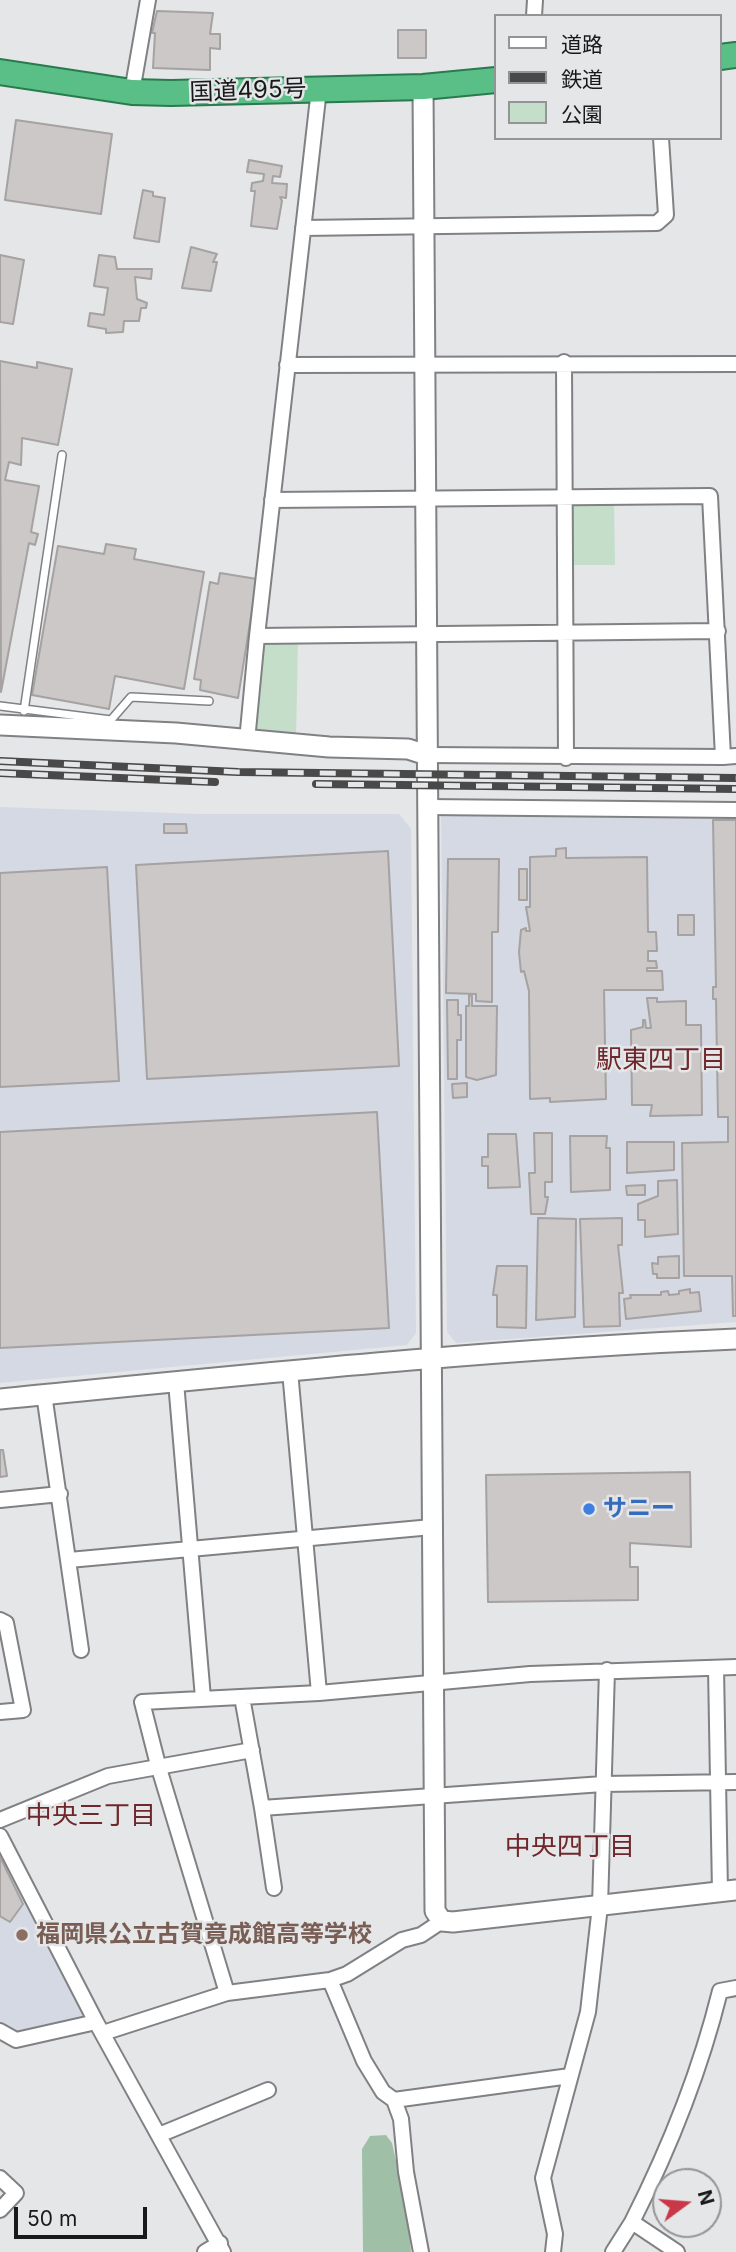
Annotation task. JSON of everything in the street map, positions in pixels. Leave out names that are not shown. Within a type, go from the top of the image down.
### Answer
[{"type":"highway","name":"国道495号","points":[[0,72],[132,92],[424,87],[494,80]]},
{"type":"street","points":[[132,92],[148,0]]},
{"type":"street","points":[[424,87],[433,1359],[433,1894],[435,1911],[442,1921]]},
{"type":"street","points":[[247,741],[319,89]]},
{"type":"street","points":[[303,228],[657,223],[666,215],[661,140]]},
{"type":"street","points":[[287,365],[426,362],[736,364]]},
{"type":"street","points":[[565,362],[566,758]]},
{"type":"street","points":[[0,725],[176,733],[247,741],[408,749],[427,755],[729,757],[710,496],[272,500]]},
{"type":"street","points":[[257,636],[718,631]]},
{"type":"street","points":[[427,807],[736,810]]},
{"type":"street","points":[[0,1399],[433,1359],[642,1343],[736,1339]]},
{"type":"street","points":[[290,1371],[319,1693]]},
{"type":"street","points":[[176,1382],[203,1698]]},
{"type":"street","points":[[44,1394],[81,1650]]},
{"type":"street","points":[[0,1500],[60,1494]]},
{"type":"street","points":[[69,1560],[432,1527]]},
{"type":"street","points":[[0,1620],[6,1623],[23,1710],[0,1712]]},
{"type":"street","points":[[228,1993],[158,1765],[142,1702],[319,1693],[607,1670],[736,1667]]},
{"type":"street","points":[[0,2031],[16,2040],[100,2028],[228,1993],[330,1980],[347,1974],[402,1940],[421,1935],[442,1921],[453,1923],[728,1891],[717,1782],[716,1668]]},
{"type":"street","points":[[553,2252],[555,2234],[543,2178],[588,2012],[600,1906],[607,1670]]},
{"type":"street","points":[[242,1696],[274,1888]]},
{"type":"street","points":[[0,1820],[108,1776],[252,1750]]},
{"type":"street","points":[[262,1808],[603,1784],[736,1782]]},
{"type":"street","points":[[0,1836],[100,2028],[222,2247],[205,2252]]},
{"type":"street","points":[[330,1980],[364,2061],[383,2092],[394,2100],[401,2119],[406,2172],[421,2252]]},
{"type":"street","points":[[613,2252],[632,2222],[680,2120],[707,2043],[720,1991],[736,1989]]},
{"type":"street","points":[[394,2100],[570,2076]]},
{"type":"street","points":[[159,2136],[268,2090]]},
{"type":"street","points":[[0,2178],[16,2193],[0,2210]]},
{"type":"street","points":[[632,2222],[677,2252]]},
{"type":"lane","points":[[24,710],[62,455]]},
{"type":"lane","points":[[0,706],[111,720],[131,697],[209,701]]},
{"type":"shaded area","points":[[0,807],[201,814],[399,814],[411,829],[416,1333],[407,1345],[0,1383]]},
{"type":"shaded area","points":[[441,811],[736,816],[736,1322],[456,1343],[447,1332]]},
{"type":"shaded area","name":"福岡県公立古賀竟成館高等学校","points":[[0,1849],[89,2022],[20,2035],[0,2024]]},
{"type":"green space","points":[[572,503],[614,503],[615,565],[572,565]]},
{"type":"green space","points":[[268,641],[298,641],[296,736],[259,734],[254,728],[264,644]]},
{"type":"green space","points":[[386,2135],[392,2143],[407,2209],[411,2252],[363,2252],[362,2149],[370,2136]]},
{"type":"building","points":[[157,11],[213,13],[210,34],[220,34],[220,49],[210,48],[210,70],[153,68],[155,33],[152,33]]},
{"type":"building","points":[[398,30],[426,30],[426,58],[398,58]]},
{"type":"building","points":[[16,120],[112,134],[101,214],[5,200]]},
{"type":"building","points":[[249,160],[282,166],[280,177],[273,176],[272,183],[287,184],[286,198],[280,197],[282,201],[277,229],[251,226],[255,191],[251,191],[252,183],[263,181],[264,174],[247,172]]},
{"type":"building","points":[[143,190],[153,192],[153,196],[165,198],[159,242],[134,238]]},
{"type":"building","points":[[191,247],[217,254],[213,262],[217,262],[211,291],[182,288]]},
{"type":"building","points":[[0,255],[24,260],[13,324],[0,322]]},
{"type":"building","points":[[99,255],[115,257],[117,269],[152,269],[151,279],[135,277],[137,299],[147,303],[146,308],[141,308],[139,321],[124,321],[123,332],[106,333],[106,329],[88,326],[90,313],[104,315],[108,288],[94,286]]},
{"type":"building","points":[[0,361],[37,368],[37,362],[72,369],[58,445],[22,438],[21,465],[9,462],[5,480],[39,486],[31,532],[38,534],[35,545],[29,543],[1,692]]},
{"type":"building","points":[[106,544],[136,549],[134,559],[204,572],[184,689],[115,676],[109,709],[32,695],[58,546],[104,554]]},
{"type":"building","points":[[220,573],[257,579],[238,698],[200,690],[201,680],[194,679],[210,582],[218,584]]},
{"type":"building","points":[[713,820],[736,820],[736,1316],[733,1316],[732,1276],[684,1276],[682,1143],[728,1142],[728,1117],[718,1117],[716,999],[713,999],[713,987],[716,987]]},
{"type":"building","points":[[164,824],[186,824],[187,833],[164,833]]},
{"type":"building","points":[[566,848],[566,858],[647,857],[648,932],[656,932],[657,951],[648,951],[648,961],[656,961],[657,968],[647,968],[647,971],[662,971],[663,990],[604,990],[606,1099],[550,1102],[550,1098],[530,1099],[529,991],[524,971],[521,972],[519,952],[521,930],[526,928],[526,931],[530,931],[526,907],[530,907],[530,857],[556,856],[556,849]]},
{"type":"building","points":[[388,851],[399,1066],[147,1079],[136,865]]},
{"type":"building","points":[[448,859],[499,859],[498,932],[492,932],[492,1002],[476,1001],[476,994],[446,993]]},
{"type":"building","points":[[107,867],[119,1081],[0,1087],[0,873]]},
{"type":"building","points":[[519,869],[527,869],[527,900],[519,900]]},
{"type":"building","points":[[678,915],[694,915],[694,935],[678,935]]},
{"type":"building","points":[[469,995],[472,996],[472,1006],[497,1006],[496,1075],[477,1080],[466,1077],[466,1006],[469,1006]]},
{"type":"building","points":[[647,998],[657,998],[657,1002],[686,1001],[686,1025],[701,1025],[702,1115],[650,1116],[652,1105],[632,1105],[631,1030],[643,1027],[643,1020],[646,1028],[651,1028]]},
{"type":"building","points":[[447,1000],[458,1000],[458,1015],[461,1015],[461,1040],[457,1040],[457,1079],[448,1079]]},
{"type":"building","points":[[467,1083],[467,1097],[453,1098],[452,1084]]},
{"type":"building","points":[[377,1112],[389,1328],[0,1348],[0,1132]]},
{"type":"building","points":[[534,1133],[552,1133],[552,1182],[545,1182],[545,1197],[548,1197],[545,1214],[531,1214],[529,1173],[535,1173]]},
{"type":"building","points":[[488,1134],[516,1134],[520,1187],[488,1188],[488,1166],[482,1166],[482,1157],[488,1157]]},
{"type":"building","points":[[570,1136],[607,1136],[606,1148],[610,1148],[610,1190],[571,1192]]},
{"type":"building","points":[[627,1142],[674,1142],[674,1170],[627,1173]]},
{"type":"building","points":[[677,1180],[678,1234],[645,1237],[645,1220],[638,1220],[638,1204],[658,1196],[658,1181]]},
{"type":"building","points":[[645,1185],[645,1195],[627,1195],[626,1186]]},
{"type":"building","points":[[538,1218],[576,1219],[575,1317],[536,1320]]},
{"type":"building","points":[[622,1218],[622,1245],[618,1245],[623,1293],[619,1293],[620,1326],[584,1327],[580,1219]]},
{"type":"building","points":[[679,1256],[679,1278],[657,1278],[657,1274],[653,1274],[652,1263],[658,1264],[658,1257]]},
{"type":"building","points":[[497,1266],[527,1266],[526,1328],[497,1327],[497,1295],[493,1295]]},
{"type":"building","points":[[690,1289],[690,1293],[699,1292],[701,1311],[626,1319],[624,1299],[631,1298],[630,1295],[661,1295],[661,1292],[668,1291],[669,1295],[679,1294],[679,1291]]},
{"type":"building","points":[[0,1450],[3,1450],[7,1476],[0,1477]]},
{"type":"building","name":"サニー","points":[[690,1472],[691,1547],[630,1543],[630,1567],[638,1567],[638,1600],[488,1602],[486,1475]]},
{"type":"building","points":[[0,1857],[23,1904],[10,1922],[0,1916]]},
{"type":"railway","points":[[0,761],[238,772],[736,778]]},
{"type":"railway","points":[[0,773],[215,782]]},
{"type":"railway","points":[[316,784],[736,789]]},
{"type":"place","name":"サニー","points":[[589,1509]]},
{"type":"place","name":"福岡県公立古賀竟成館高等学校","points":[[22,1935]]},
{"type":"district","name":"駅東四丁目","points":[[661,1060]]},
{"type":"district","name":"中央三丁目","points":[[91,1816]]},
{"type":"district","name":"中央四丁目","points":[[570,1847]]}]
